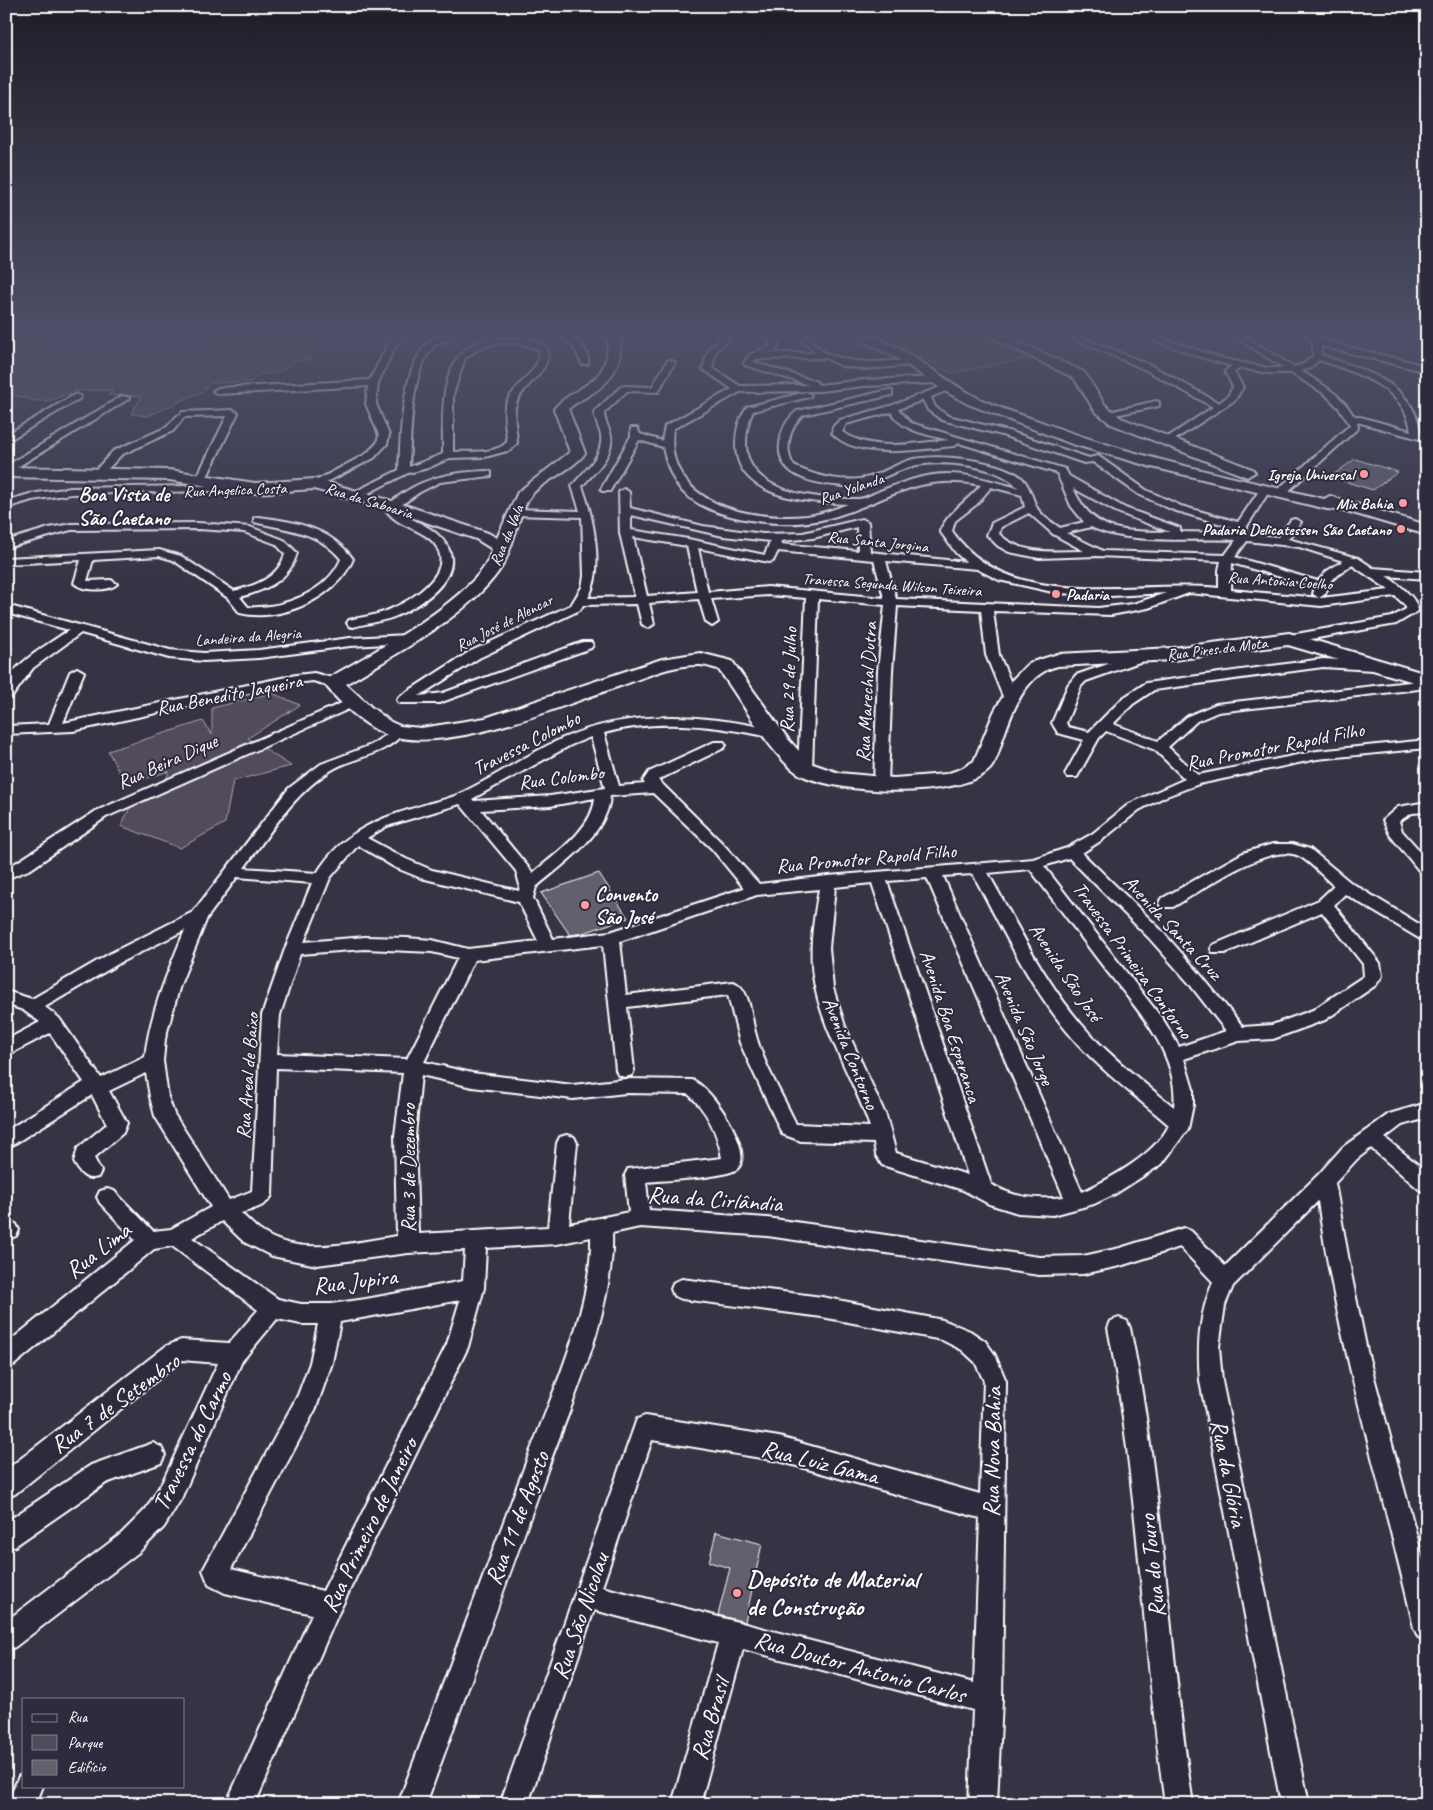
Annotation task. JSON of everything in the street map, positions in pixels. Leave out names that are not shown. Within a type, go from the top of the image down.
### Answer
[{"type":"street","points":[[6,439],[42,417]]},
{"type":"street","points":[[6,471],[93,417]]},
{"type":"street","points":[[97,474],[117,453],[170,430],[182,417]]},
{"type":"street","points":[[201,479],[230,417]]},
{"type":"street","name":"Rua da Saboaria","points":[[315,484],[370,456],[382,444],[384,435],[375,417]]},
{"type":"street","points":[[404,471],[408,417]]},
{"type":"street","points":[[448,417],[448,455]]},
{"type":"street","points":[[356,495],[404,471],[424,466],[448,455],[485,454],[507,448],[512,443],[511,417]]},
{"type":"street","name":"Rua da Vala","points":[[334,683],[407,639],[481,585],[494,566],[514,512],[526,491],[578,453],[564,417]]},
{"type":"street","name":"Rua José de Alencar","points":[[586,646],[448,696],[434,700],[404,700],[474,655],[582,603],[590,576],[587,514],[577,486],[604,449],[606,438],[598,417]]},
{"type":"street","name":"Rua Yolanda","points":[[684,417],[670,425],[667,431],[678,479],[690,493],[724,510],[746,517],[801,519],[832,514],[863,501],[938,478],[960,478],[1027,493]]},
{"type":"street","points":[[745,417],[738,452],[744,469],[756,479],[775,489],[797,496],[825,500],[863,501]]},
{"type":"street","points":[[795,417],[786,432],[784,451],[786,462],[790,468],[821,480],[845,483],[876,479],[900,466],[914,462],[937,460],[987,466],[1008,473],[1016,478],[1027,493],[1031,508],[1040,519],[1057,532],[1101,554]]},
{"type":"street","points":[[858,417],[843,422],[838,427],[837,433],[844,439],[873,447],[966,442]]},
{"type":"street","points":[[900,417],[908,424],[1062,475],[1121,510],[1190,535]]},
{"type":"street","points":[[944,417],[1005,433],[1091,460],[1142,492],[1238,534]]},
{"type":"street","points":[[1015,417],[1112,452],[1346,506],[1427,530]]},
{"type":"street","points":[[1111,417],[1122,424],[1278,490]]},
{"type":"street","points":[[1168,442],[1204,417]]},
{"type":"street","points":[[1350,417],[1353,422],[1427,439]]},
{"type":"street","points":[[1414,417],[1416,436]]},
{"type":"street","points":[[1225,592],[1223,576],[1226,558],[1238,534],[1278,490],[1353,422]]},
{"type":"street","points":[[606,489],[635,433],[669,446]]},
{"type":"street","points":[[1062,475],[1091,460],[1112,452]]},
{"type":"street","points":[[6,471],[169,475],[255,488]]},
{"type":"street","points":[[353,623],[391,614],[431,589],[448,568],[448,558],[437,540],[395,515],[392,511],[392,506],[414,489],[433,480],[450,476],[487,474]]},
{"type":"street","points":[[1062,475],[1083,515],[1092,522],[1118,532],[1190,535],[1238,534]]},
{"type":"street","name":"Rua da Saboaria","points":[[315,484],[392,506],[482,536],[502,548]]},
{"type":"street","name":"Rua Angelica Costa","points":[[6,504],[30,497],[71,492],[255,488],[315,484]]},
{"type":"street","points":[[987,485],[973,502],[950,520],[946,531],[952,544],[979,566],[999,576],[1037,586],[1082,591],[1136,592],[1187,589]]},
{"type":"street","points":[[624,492],[626,533],[648,624]]},
{"type":"street","points":[[1031,508],[996,525],[993,535],[1000,544],[1016,551],[1226,558],[1320,585]]},
{"type":"street","points":[[625,510],[776,542],[862,522],[864,556]]},
{"type":"street","points":[[514,512],[587,514]]},
{"type":"street","points":[[6,561],[89,555],[145,553],[169,555],[232,595],[244,610],[262,612],[293,605],[328,584],[345,567],[347,559],[342,552],[299,526],[258,520]]},
{"type":"street","points":[[1057,532],[1092,522]]},
{"type":"street","points":[[1281,540],[1295,522]]},
{"type":"street","points":[[6,545],[71,527],[198,526],[246,529],[280,542],[292,553],[290,564],[281,575],[264,586],[232,595]]},
{"type":"street","points":[[626,533],[688,542],[770,559],[776,542]]},
{"type":"street","name":"Rua Pires da Mota","points":[[805,768],[836,778],[881,784],[934,784],[973,773],[983,764],[1003,710],[1026,675],[1044,663],[1077,658],[1173,654],[1289,639],[1396,620],[1412,611],[1412,605],[1400,591],[1372,570],[1354,560],[1331,551],[1281,540],[1238,534]]},
{"type":"street","points":[[688,542],[694,548],[696,567],[712,622]]},
{"type":"street","name":"Rua Santa Jorgina","points":[[776,542],[864,556],[979,566]]},
{"type":"street","points":[[89,555],[80,583],[91,586],[111,584]]},
{"type":"street","points":[[879,557],[891,602]]},
{"type":"street","points":[[1318,602],[1320,585],[1336,570],[1354,560]]},
{"type":"street","points":[[1372,570],[1427,576]]},
{"type":"street","name":"Travessa Segunda Wilson Teixeira","points":[[582,603],[768,591],[891,602],[1125,611],[1146,606],[1187,589]]},
{"type":"street","name":"Rua Antonia Coelho","points":[[1187,589],[1318,602],[1375,596],[1400,591]]},
{"type":"street","name":"Rua 29 de Julho","points":[[805,768],[812,594]]},
{"type":"street","name":"Rua Marechal Dutra","points":[[881,784],[885,671],[891,602]]},
{"type":"street","points":[[987,607],[987,635],[990,653],[1011,699]]},
{"type":"street","name":"Landeira da Alegria","points":[[6,609],[169,654],[204,657],[259,654],[350,642],[407,639]]},
{"type":"street","points":[[6,695],[24,668],[38,656],[79,629]]},
{"type":"street","points":[[1289,639],[1427,680]]},
{"type":"street","points":[[1093,736],[1069,734],[1063,730],[1059,723],[1075,685],[1081,678],[1143,656]]},
{"type":"street","points":[[334,683],[353,702],[385,727],[397,732],[438,732],[490,722],[677,662],[700,660],[724,665],[774,734],[805,768]]},
{"type":"street","points":[[1072,774],[1093,736],[1106,726],[1138,693],[1168,682],[1323,663],[1388,667]]},
{"type":"street","points":[[54,728],[77,672]]},
{"type":"street","name":"Rua Benedito Jaqueira","points":[[6,730],[54,728],[108,720],[296,678],[314,677],[334,683]]},
{"type":"street","points":[[1160,747],[1190,719],[1201,712],[1216,708],[1427,684]]},
{"type":"street","name":"Rua Beira Dique","points":[[6,874],[25,865],[101,814],[353,702]]},
{"type":"street","name":"Travessa Colombo","points":[[322,878],[341,852],[356,838],[382,823],[467,802],[566,742],[596,730],[641,720],[668,719],[704,721],[774,734]]},
{"type":"street","points":[[1106,726],[1160,747],[1195,780]]},
{"type":"street","points":[[527,891],[566,853],[593,823],[602,807],[608,792],[596,730]]},
{"type":"street","points":[[32,1007],[117,957],[199,916],[294,791],[326,767],[376,748],[397,732]]},
{"type":"street","name":"Rua Promotor Rapold Filho","points":[[293,949],[366,943],[407,944],[432,946],[468,955],[611,938],[755,890],[828,881],[1034,864],[1072,852],[1096,837],[1134,807],[1159,794],[1195,780],[1317,755],[1427,744]]},
{"type":"street","points":[[719,746],[652,784],[717,846],[755,890]]},
{"type":"street","name":"Rua Colombo","points":[[467,802],[550,801],[652,784]]},
{"type":"street","points":[[467,802],[518,859],[524,870],[527,891],[548,945]]},
{"type":"street","points":[[1427,806],[1413,807],[1398,812],[1391,820],[1395,832],[1427,869]]},
{"type":"street","points":[[356,838],[400,863],[427,874],[527,891]]},
{"type":"street","points":[[1167,903],[1249,857],[1281,848],[1305,853],[1344,886],[1427,937]]},
{"type":"street","name":"Avenida Santa Cruz","points":[[1072,852],[1155,934],[1194,978],[1238,1034]]},
{"type":"street","name":"Travessa Primeira Contorno","points":[[1034,864],[1158,1026],[1175,1055],[1182,1075],[1183,1105],[1181,1124]]},
{"type":"street","name":"Avenida São José","points":[[978,869],[1046,987],[1072,1024],[1105,1059],[1181,1124]]},
{"type":"street","points":[[232,872],[322,878]]},
{"type":"street","name":"Avenida São Jorge","points":[[933,872],[1076,1202]]},
{"type":"street","name":"Avenida Boa Esperanca","points":[[878,877],[982,1188]]},
{"type":"street","name":"Rua Areal de Baixo","points":[[262,1195],[267,1061],[271,1015],[293,949],[322,878]]},
{"type":"street","name":"Avenida Contorno","points":[[828,881],[820,933],[824,988],[838,1030],[875,1108],[883,1135],[886,1155],[889,1159],[982,1188]]},
{"type":"street","points":[[1218,949],[1325,904],[1344,886]]},
{"type":"street","points":[[1175,1055],[1238,1034],[1273,1032],[1319,1015],[1370,981],[1373,976],[1371,963],[1325,904]]},
{"type":"street","name":"Rua da Cirlândia","points":[[199,916],[171,985],[156,1039],[154,1061],[159,1097],[165,1116],[224,1210],[251,1236],[279,1250],[317,1256],[408,1244],[557,1235],[640,1218],[767,1226],[994,1261],[1039,1266],[1083,1265],[1120,1257],[1184,1237],[1225,1280]]},
{"type":"street","points":[[611,938],[625,1078]]},
{"type":"street","name":"Rua 3 de Dezembro","points":[[408,1244],[405,1135],[407,1104],[413,1066],[468,955]]},
{"type":"street","points":[[618,1002],[730,988],[736,989],[750,1043],[789,1129],[801,1133],[883,1135]]},
{"type":"street","points":[[6,997],[32,1007],[53,1023],[96,1086],[117,1126],[85,1154],[84,1162],[91,1171]]},
{"type":"street","points":[[6,1049],[53,1023]]},
{"type":"street","points":[[6,1141],[96,1086],[154,1061]]},
{"type":"street","points":[[267,1061],[413,1066],[472,1080],[573,1092],[625,1078],[692,1087],[699,1092],[718,1117],[732,1159],[730,1164],[726,1166],[635,1175],[640,1218]]},
{"type":"street","name":"Rua da Glória","points":[[1295,1804],[1211,1382],[1209,1339],[1214,1305],[1225,1280],[1325,1181],[1350,1153],[1396,1119],[1427,1110]]},
{"type":"street","points":[[982,1188],[995,1198],[1015,1204],[1041,1207],[1076,1202],[1108,1190],[1161,1153],[1181,1124]]},
{"type":"street","points":[[1372,1138],[1427,1184]]},
{"type":"street","points":[[557,1235],[567,1143]]},
{"type":"street","points":[[1325,1181],[1334,1246],[1358,1358],[1411,1554],[1427,1628]]},
{"type":"street","name":"Rua Lima","points":[[6,1358],[149,1241],[175,1237],[224,1210],[254,1200],[262,1195]]},
{"type":"street","points":[[107,1197],[149,1241]]},
{"type":"street","name":"Rua 11 de Agosto","points":[[412,1804],[426,1759],[575,1363],[598,1284],[602,1258],[601,1227]]},
{"type":"street","name":"Rua Jupira","points":[[175,1237],[273,1308],[301,1314],[331,1314],[474,1288]]},
{"type":"street","name":"Rua Primeiro de Janeiro","points":[[240,1804],[329,1605],[457,1347],[468,1317],[474,1288],[476,1241]]},
{"type":"street","name":"Rua Nova Bahia","points":[[682,1289],[822,1307],[944,1330],[960,1336],[975,1346],[989,1362],[995,1382],[988,1700],[983,1804]]},
{"type":"street","name":"Travessa do Carmo","points":[[6,1638],[130,1543],[155,1518],[172,1490],[234,1354],[273,1308]]},
{"type":"street","points":[[329,1605],[225,1580],[218,1576],[216,1570],[308,1400],[322,1363],[331,1314]]},
{"type":"street","name":"Rua do Touro","points":[[1120,1328],[1128,1366],[1152,1546],[1165,1706],[1178,1804]]},
{"type":"street","name":"Rua 7 de Setembro","points":[[6,1485],[174,1353],[181,1350],[234,1354]]},
{"type":"street","name":"Rua Luiz Gama","points":[[645,1427],[779,1449],[992,1508]]},
{"type":"street","name":"Rua São Nicolau","points":[[514,1804],[588,1596],[645,1427]]},
{"type":"street","points":[[6,1537],[99,1473],[154,1455]]},
{"type":"street","name":"Rua Doutor Antonio Carlos","points":[[588,1596],[988,1700]]},
{"type":"street","name":"Rua Brasil","points":[[686,1804],[734,1634]]},
{"type":"street","points":[[21,1804],[28,1788]]},
{"type":"green space","points":[[272,693],[300,705],[248,738],[291,766],[233,781],[225,823],[180,848],[121,826],[136,795],[165,784],[169,771],[126,785],[108,751],[203,721],[212,735],[212,708]]},
{"type":"building","name":"Igreja Universal","points":[[1355,459],[1398,472],[1373,490],[1330,477]]},
{"type":"building","name":"Convento São José","points":[[599,873],[628,918],[583,933],[570,935],[541,893]]},
{"type":"building","name":"Depósito de Material de Construção","points":[[716,1532],[762,1544],[745,1622],[718,1615],[730,1568],[709,1562]]},
{"type":"place","name":"Igreja Universal","points":[[1364,474]]},
{"type":"place","name":"Mix Bahia","points":[[1403,503]]},
{"type":"place","name":"Padaria Delicatessen São Caetano","points":[[1401,529]]},
{"type":"place","name":"Padaria","points":[[1056,594]]},
{"type":"place","name":"Convento São José","points":[[585,905]]},
{"type":"place","name":"Depósito de Material de Construção","points":[[737,1593]]},
{"type":"district","name":"Boa Vista de São Caetano","points":[[124,506]]}]
